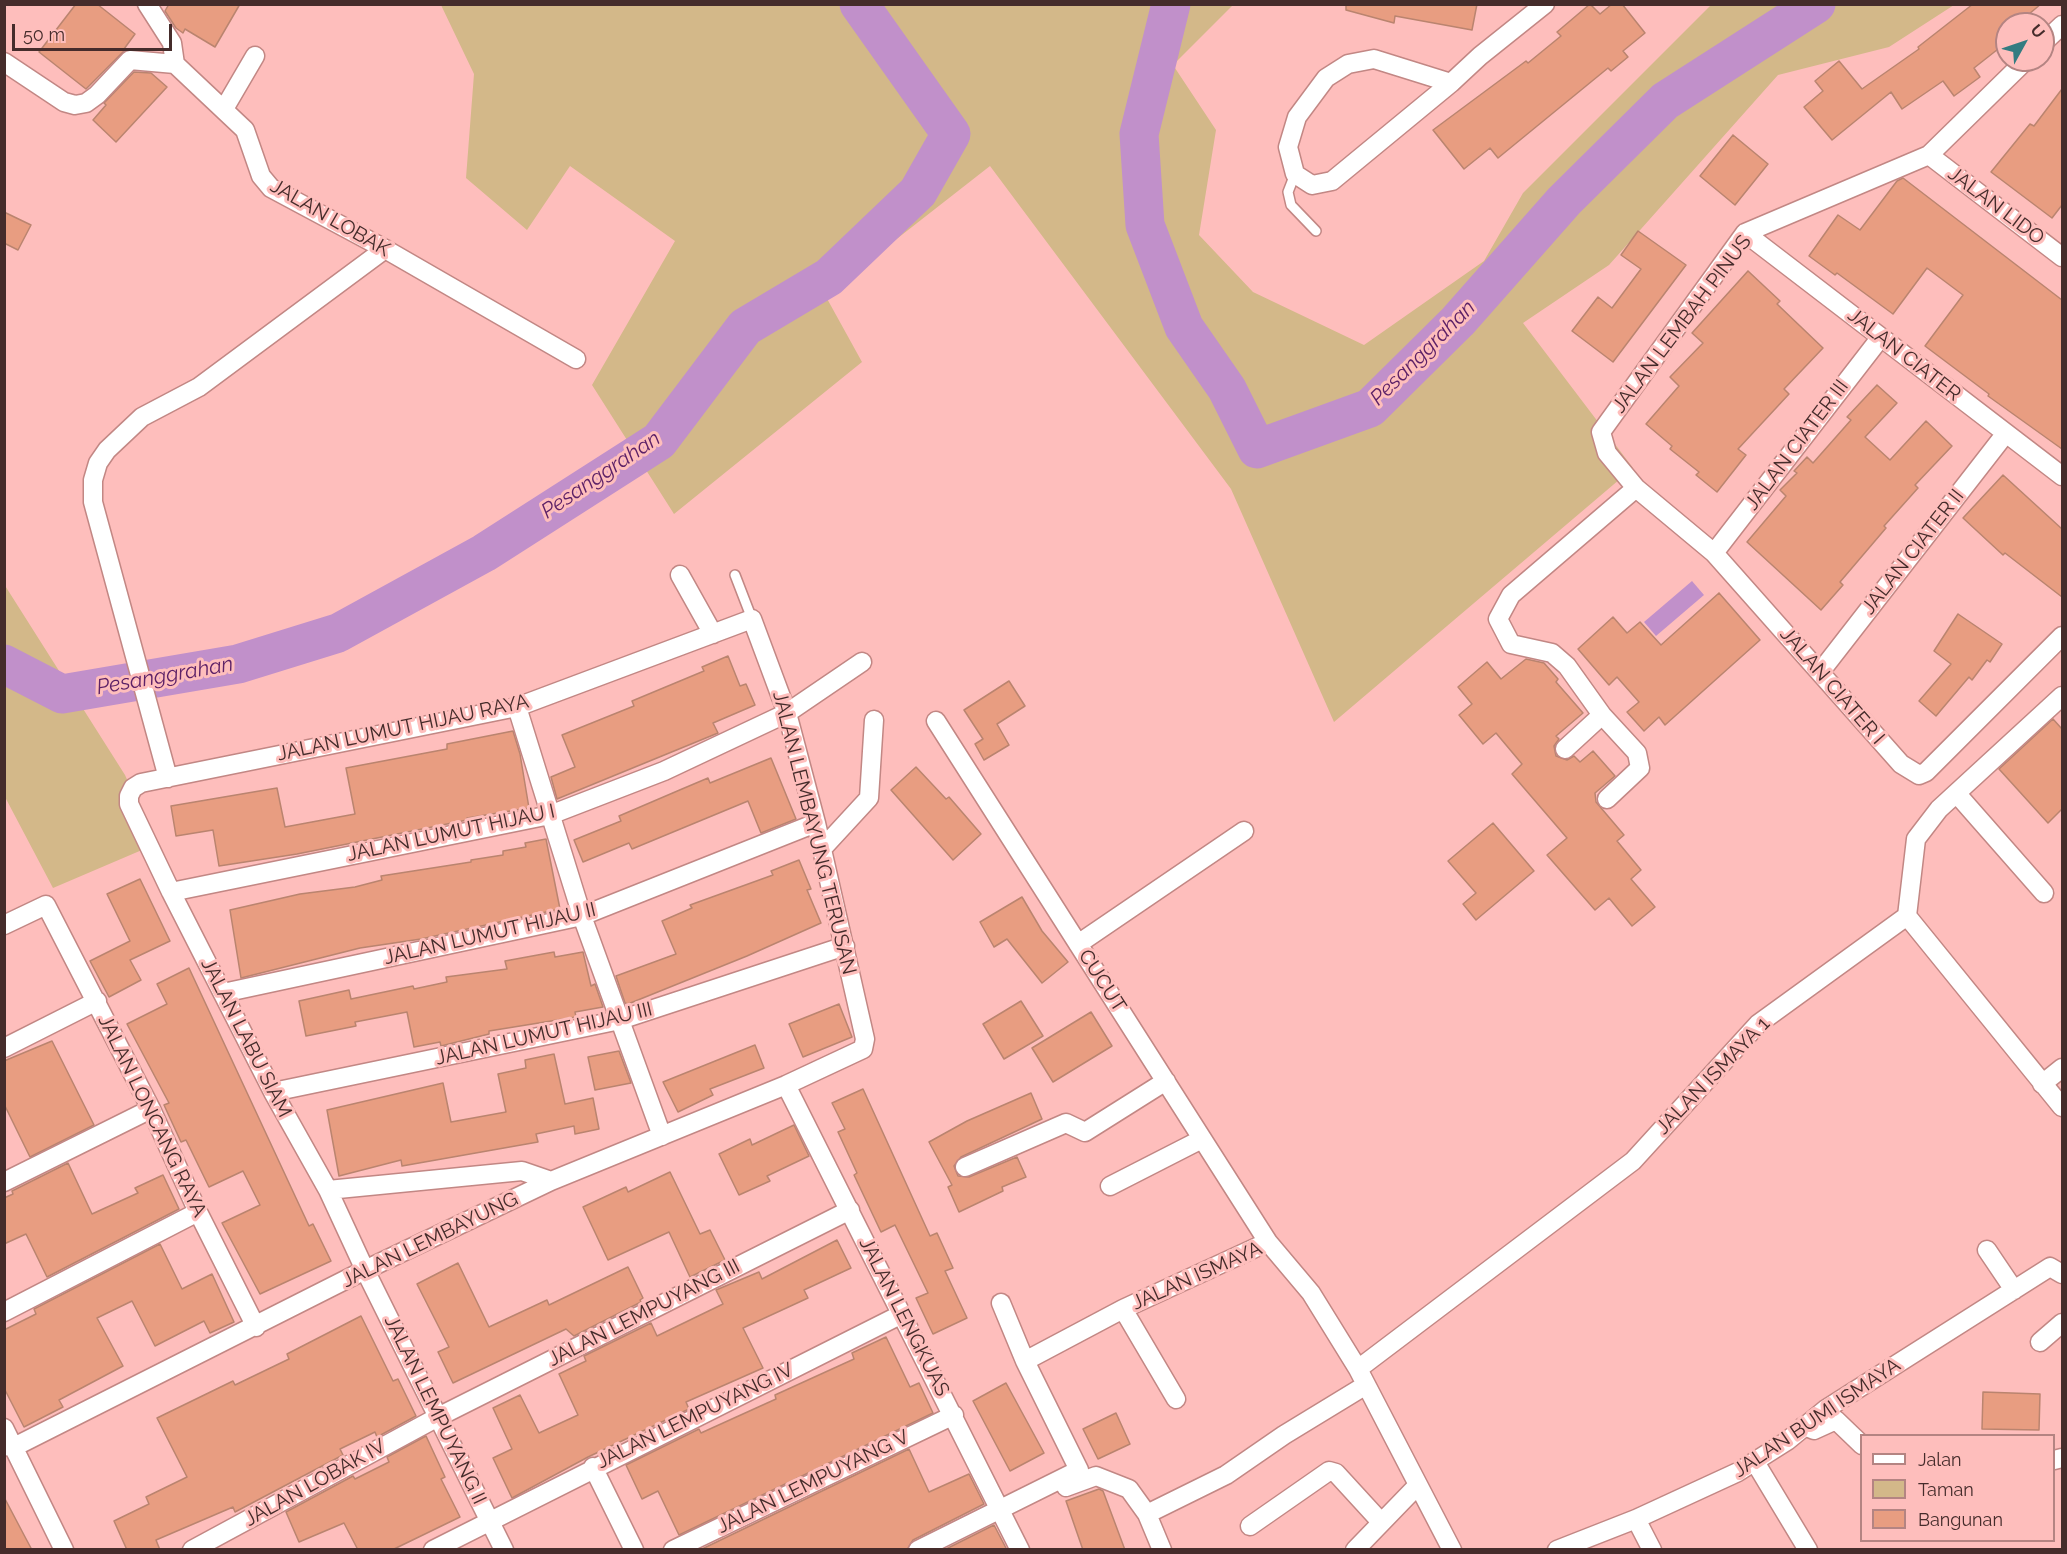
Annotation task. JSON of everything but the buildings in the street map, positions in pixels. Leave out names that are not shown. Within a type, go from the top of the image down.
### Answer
[{"type":"street","points":[[4,62],[64,102],[75,105],[86,103],[97,95],[129,60],[175,64],[172,43],[147,4]]},
{"type":"street","points":[[1451,83],[1374,59],[1348,64],[1326,78],[1296,117],[1288,147],[1294,174],[1311,185],[1332,181],[1451,83],[1545,4]]},
{"type":"street","points":[[224,109],[255,56]]},
{"type":"street","name":"JALAN LOBAK","points":[[175,64],[245,130],[261,176],[272,188],[385,249],[576,359]]},
{"type":"street","name":"JALAN LEMBAH PINUS","points":[[1607,453],[1601,432],[1745,233],[1929,155],[2014,72]]},
{"type":"street","name":"JALAN LIDO","points":[[1929,155],[2062,257]]},
{"type":"street","name":"JALAN CIATER","points":[[1745,233],[2062,476]]},
{"type":"street","points":[[168,778],[93,502],[98,463],[107,450],[142,417],[199,387],[385,249]]},
{"type":"street","name":"JALAN CIATER III","points":[[1714,554],[1881,337]]},
{"type":"street","name":"JALAN CIATER II","points":[[1821,671],[2006,434]]},
{"type":"street","name":"JALAN CIATER I","points":[[1607,453],[1636,488],[1714,554],[1821,671],[1901,764],[1918,775],[1926,772],[2062,636]]},
{"type":"street","points":[[1607,799],[1640,768],[1637,753],[1602,715],[1567,666],[1552,653],[1511,644],[1498,620],[1510,595],[1636,488]]},
{"type":"street","points":[[680,575],[713,634]]},
{"type":"street","name":"JALAN LUMUT HIJAU RAYA","points":[[129,804],[130,792],[136,785],[517,707],[752,619]]},
{"type":"street","name":"JALAN LEMBAYUNG TERUSAN","points":[[752,619],[787,713],[816,823],[865,1039],[863,1048]]},
{"type":"street","name":"JALAN LUMUT HIJAU I","points":[[171,892],[550,815],[664,771],[787,713],[862,662]]},
{"type":"street","points":[[2062,696],[1939,808],[1916,839],[1907,916],[2062,1107]]},
{"type":"street","points":[[517,707],[582,916],[662,1136]]},
{"type":"street","points":[[1565,748],[1602,715]]},
{"type":"street","points":[[822,849],[869,798],[874,720]]},
{"type":"street","name":"CUCUT","points":[[936,721],[1268,1242]]},
{"type":"street","points":[[1957,794],[2044,893]]},
{"type":"street","name":"JALAN LABU SIAM","points":[[129,804],[273,1092],[328,1190],[365,1270]]},
{"type":"street","name":"JALAN LUMUT HIJAU II","points":[[223,993],[582,916],[816,823]]},
{"type":"street","points":[[1078,944],[1244,831]]},
{"type":"street","name":"JALAN LONCANG RAYA","points":[[4,925],[46,905],[151,1109],[198,1212],[256,1327]]},
{"type":"street","name":"JALAN ISMAYA 1","points":[[1147,1514],[1226,1475],[1362,1377],[1634,1161],[1758,1024],[1907,916]]},
{"type":"street","name":"JALAN LUMUT HIJAU III","points":[[273,1092],[620,1020],[845,946]]},
{"type":"street","points":[[4,1048],[97,1001]]},
{"type":"street","name":"JALAN LEMBAYUNG","points":[[9,1446],[551,1181],[786,1084],[863,1048]]},
{"type":"street","points":[[2042,1084],[2062,1068]]},
{"type":"street","points":[[965,1167],[1066,1123],[1084,1132],[1166,1081]]},
{"type":"street","name":"JALAN LENGKUAS","points":[[786,1084],[1002,1509],[1020,1550]]},
{"type":"street","points":[[4,1182],[151,1109]]},
{"type":"street","points":[[1110,1186],[1202,1139]]},
{"type":"street","points":[[328,1190],[522,1172],[551,1181]]},
{"type":"street","name":"JALAN LEMPUYANG III","points":[[438,1417],[850,1210]]},
{"type":"street","points":[[4,1312],[198,1212]]},
{"type":"street","name":"JALAN ISMAYA","points":[[1025,1361],[1123,1309],[1268,1242],[1311,1293],[1362,1377],[1452,1550]]},
{"type":"street","points":[[1987,1250],[2014,1290]]},
{"type":"street","name":"JALAN BUMI ISMAYA","points":[[1557,1550],[1636,1519],[1755,1462],[1826,1409],[2050,1267],[2062,1274]]},
{"type":"street","name":"JALAN LEMPUYANG II","points":[[365,1270],[504,1550]]},
{"type":"street","points":[[918,1550],[1079,1470],[1025,1361],[1001,1303]]},
{"type":"street","points":[[1123,1309],[1176,1399]]},
{"type":"street","name":"JALAN LEMPUYANG IV","points":[[434,1550],[593,1467],[902,1314]]},
{"type":"street","points":[[2040,1342],[2062,1323]]},
{"type":"street","name":"JALAN LEMPUYANG V","points":[[673,1550],[954,1414]]},
{"type":"street","name":"JALAN LOBAK IV","points":[[202,1547],[438,1417]]},
{"type":"street","points":[[1804,1426],[1814,1430],[1836,1420],[1860,1443]]},
{"type":"street","points":[[4,1428],[9,1446],[64,1550]]},
{"type":"street","points":[[1755,1462],[1808,1550]]},
{"type":"street","points":[[593,1467],[634,1550]]},
{"type":"street","points":[[1250,1526],[1329,1471],[1336,1473],[1380,1521]]},
{"type":"street","points":[[1059,1481],[1064,1488],[1095,1476],[1129,1489],[1147,1514],[1162,1550]]},
{"type":"street","points":[[1355,1550],[1380,1521],[1417,1486]]},
{"type":"street","points":[[1636,1519],[1652,1550]]},
{"type":"lane","points":[[1294,174],[1288,192],[1291,205],[1316,231]]},
{"type":"lane","points":[[735,575],[752,619]]},
{"type":"green space","points":[[441,5],[1233,5],[1173,65],[1216,130],[1199,235],[1253,292],[1364,345],[1484,261],[1523,193],[1711,5],[1954,5],[1889,47],[1778,75],[1609,265],[1523,323],[1633,468],[1334,722],[1231,489],[990,166],[825,295],[862,362],[674,514],[592,385],[675,241],[570,166],[527,230],[466,178],[474,74]]},
{"type":"green space","points":[[4,584],[125,775],[156,844],[53,888],[5,797]]},
{"type":"shaded area","points":[[1692,581],[1704,595],[1656,636],[1644,622]]},
{"type":"waterway","name":"Pesanggrahan","points":[[4,664],[62,694],[238,664],[338,633],[484,553],[659,441],[745,327],[829,277],[918,192],[951,134],[859,4]]},
{"type":"waterway","name":"Pesanggrahan","points":[[1171,4],[1139,134],[1145,225],[1184,327],[1227,389],[1257,449],[1370,408],[1458,321],[1564,201],[1665,101],[1816,4]]}]
